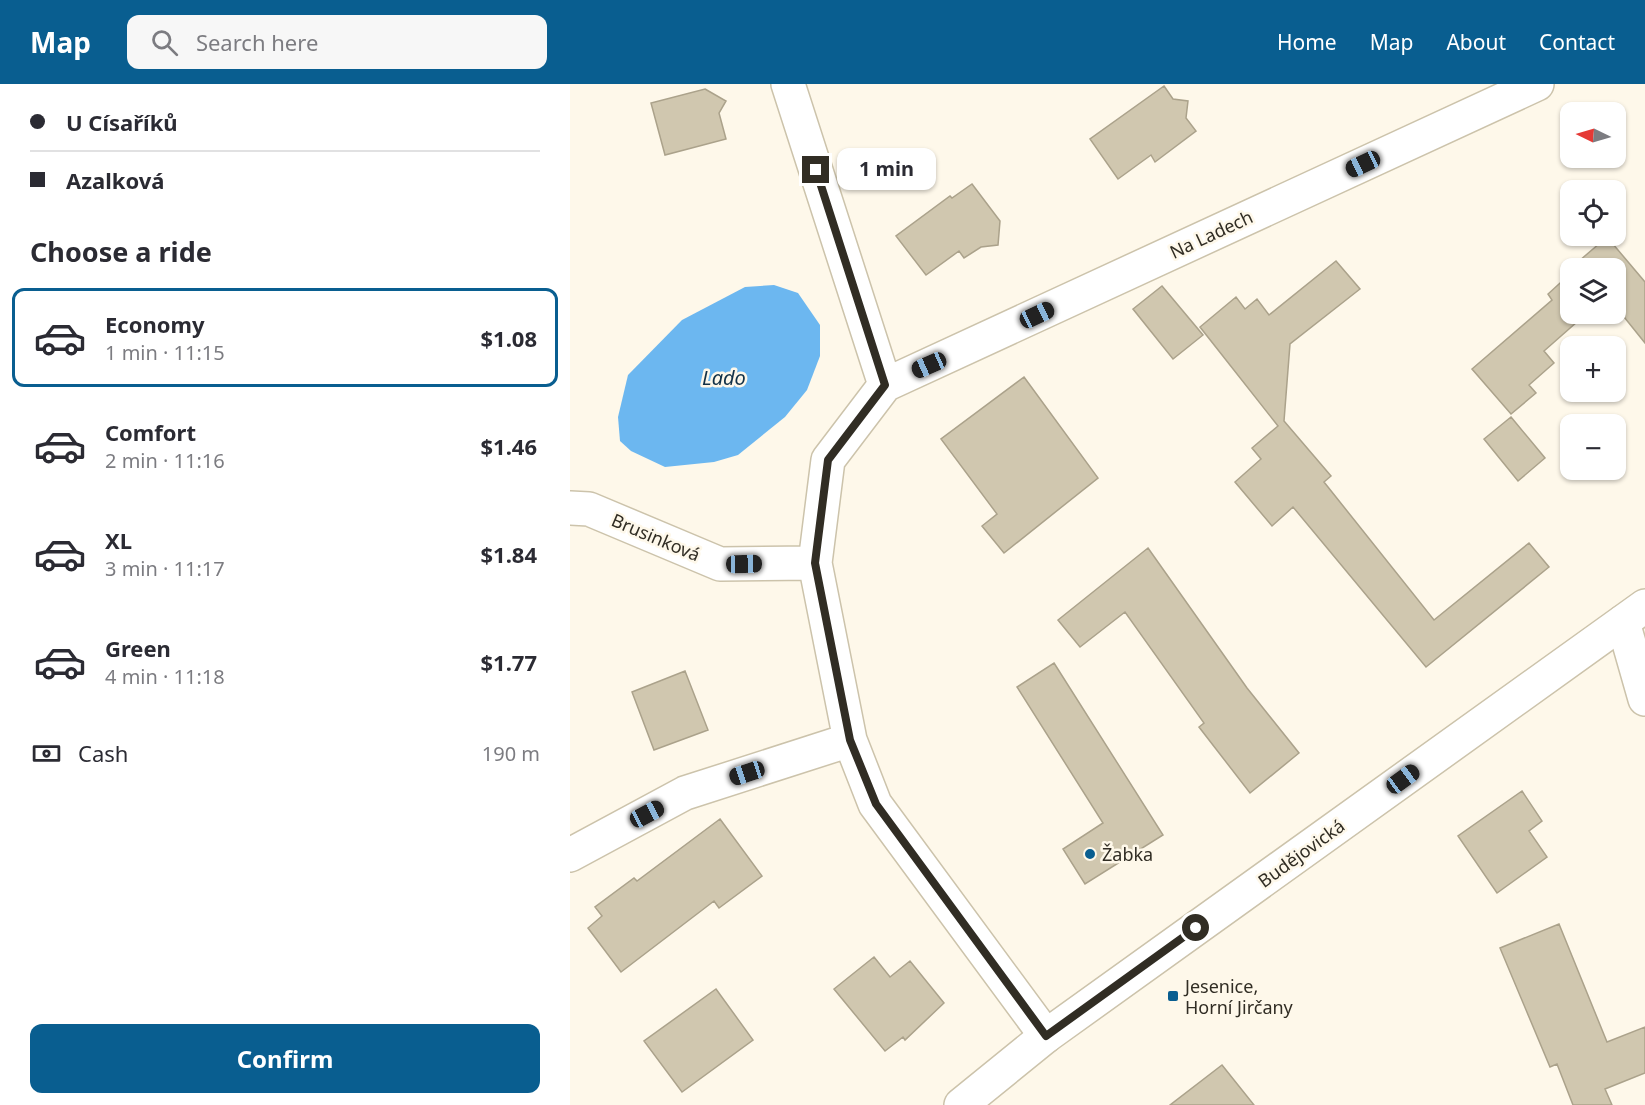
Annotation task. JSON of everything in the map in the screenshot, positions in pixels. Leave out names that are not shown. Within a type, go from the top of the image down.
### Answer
[{"type":"street","points":[[788,84],[885,385],[828,460],[815,563],[850,740],[876,804],[1046,1036]]},
{"type":"street","name":"Na Ladech","points":[[885,385],[1537,84]]},
{"type":"street","name":"Brusinková","points":[[576,503],[720,564],[815,563]]},
{"type":"street","points":[[1634,614],[1645,699]]},
{"type":"street","name":"Budějovická","points":[[961,1105],[1046,1036],[1634,614]]},
{"type":"street","points":[[570,855],[686,793],[850,740]]},
{"type":"water","name":"Lado","points":[[774,285],[798,293],[820,325],[820,356],[807,390],[785,417],[738,455],[714,462],[665,467],[631,451],[620,441],[618,417],[628,375],[682,320],[745,287]]},
{"type":"building","points":[[1164,86],[1173,99],[1188,101],[1186,118],[1196,131],[1155,162],[1151,155],[1118,179],[1090,139]]},
{"type":"building","points":[[705,89],[726,101],[719,113],[726,139],[665,155],[651,103]]},
{"type":"building","points":[[972,184],[1000,221],[998,245],[981,247],[964,258],[959,251],[926,275],[896,236],[950,196],[952,198]]},
{"type":"building","points":[[1596,246],[1615,246],[1625,258],[1582,258]]},
{"type":"building","points":[[1626,260],[1645,282],[1645,343],[1626,319]]},
{"type":"building","points":[[1336,261],[1360,289],[1290,344],[1284,421],[1331,476],[1324,482],[1434,620],[1529,543],[1549,567],[1426,667],[1293,507],[1272,526],[1235,482],[1261,459],[1252,448],[1278,426],[1200,327],[1236,297],[1245,309],[1257,299],[1269,315]]},
{"type":"building","points":[[1560,283],[1560,324],[1575,324],[1544,351],[1554,363],[1529,385],[1536,393],[1511,414],[1472,369],[1552,300],[1548,294]]},
{"type":"building","points":[[1162,286],[1203,335],[1173,359],[1133,309]]},
{"type":"building","points":[[1024,377],[1098,478],[1004,553],[982,526],[997,514],[941,439]]},
{"type":"building","points":[[1511,417],[1545,458],[1518,481],[1484,439]]},
{"type":"building","points":[[1148,548],[1247,688],[1299,753],[1250,793],[1199,727],[1204,723],[1125,612],[1080,647],[1058,620]]},
{"type":"building","points":[[1054,663],[1163,835],[1085,884],[1063,849],[1103,823],[1017,687]]},
{"type":"building","points":[[685,671],[708,730],[654,750],[632,692]]},
{"type":"building","points":[[1522,791],[1542,821],[1529,831],[1547,857],[1497,893],[1458,836]]},
{"type":"building","points":[[720,819],[762,876],[719,908],[714,901],[621,972],[588,928],[602,916],[595,907],[634,878],[637,881]]},
{"type":"building","points":[[1559,924],[1607,1042],[1645,1027],[1645,1073],[1605,1089],[1612,1105],[1573,1105],[1557,1064],[1550,1067],[1500,948]]},
{"type":"building","points":[[874,957],[890,977],[910,961],[944,1003],[905,1040],[903,1037],[885,1051],[834,989]]},
{"type":"building","points":[[716,989],[753,1040],[682,1092],[644,1041]]},
{"type":"building","points":[[1222,1065],[1254,1105],[1170,1105]]},
{"type":"place","name":"Žabka","points":[[1090,854]]},
{"type":"place","name":"Jesenice, Horní Jirčany","points":[[1173,996]]},
{"type":"route","points":[[816,170],[885,385],[828,460],[815,563],[850,740],[876,804],[1046,1036],[1196,928]]}]
